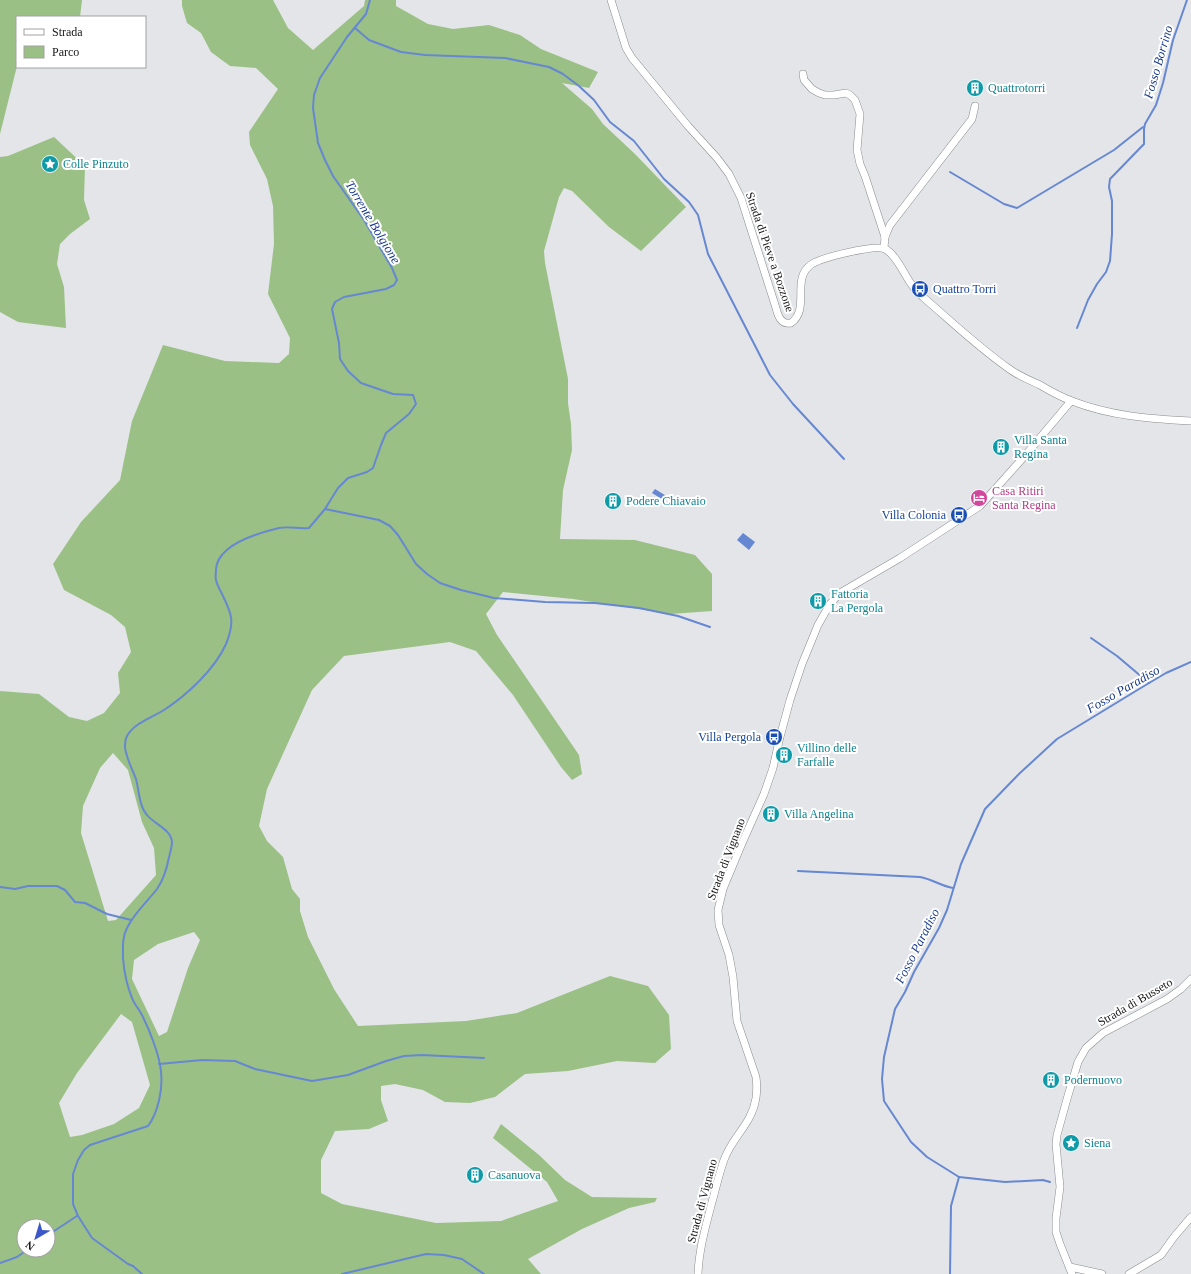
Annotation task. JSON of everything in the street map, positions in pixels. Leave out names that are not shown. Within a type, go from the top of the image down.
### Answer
[{"type":"street","name":"Strada di Pieve a Bozzone","points":[[611,0],[626,48],[632,58],[688,126],[717,158],[732,179],[741,198],[779,318],[782,322],[787,324],[791,323],[798,315],[800,310],[802,279],[805,271],[811,264],[826,258],[865,249],[884,248]]},
{"type":"street","points":[[803,74],[804,80],[812,89],[819,93],[825,95],[846,94],[850,95],[854,100],[860,114],[857,150],[860,164],[885,237]]},
{"type":"street","points":[[975,106],[972,118],[890,225],[885,237],[884,248],[891,254],[916,290],[990,355],[1015,373],[1071,401],[1093,408],[1138,417],[1191,421]]},
{"type":"street","name":"Strada di Vignano","points":[[698,1274],[703,1236],[724,1159],[730,1147],[751,1116],[757,1090],[756,1077],[737,1021],[731,966],[719,925],[718,917],[720,899],[743,841],[764,794],[773,768],[780,737],[802,664],[823,616],[832,601],[840,593],[900,558],[980,506],[1024,458],[1071,401]]},
{"type":"street","name":"Strada di Busseto","points":[[1071,1271],[1056,1232],[1056,1218],[1060,1187],[1056,1144],[1066,1099],[1080,1059],[1089,1044],[1103,1033],[1167,999],[1181,989],[1191,979]]},
{"type":"street","points":[[1129,1274],[1161,1255],[1191,1217]]},
{"type":"street","points":[[1071,1271],[1102,1274]]},
{"type":"green space","points":[[0,0],[82,0],[80,16],[16,16],[16,68],[0,134]]},
{"type":"green space","points":[[182,0],[273,0],[288,28],[313,50],[364,6],[365,0],[396,0],[396,6],[428,24],[453,29],[489,25],[520,35],[541,49],[598,72],[589,88],[562,83],[592,109],[603,124],[635,154],[686,207],[641,251],[609,227],[572,191],[564,188],[559,197],[544,251],[545,263],[568,379],[568,403],[571,424],[572,450],[563,490],[560,539],[635,540],[695,555],[712,574],[712,611],[671,614],[573,599],[503,592],[486,614],[497,635],[579,755],[582,774],[572,780],[561,767],[513,695],[476,651],[450,642],[344,656],[312,690],[267,789],[259,826],[267,841],[283,857],[292,889],[300,899],[300,911],[308,937],[334,989],[358,1026],[466,1021],[517,1013],[610,976],[648,986],[669,1015],[671,1049],[655,1063],[617,1061],[568,1071],[525,1074],[495,1097],[470,1103],[445,1102],[423,1090],[395,1084],[381,1086],[381,1100],[388,1121],[369,1129],[335,1131],[321,1160],[321,1193],[342,1204],[436,1223],[501,1221],[558,1201],[547,1182],[493,1138],[501,1124],[539,1155],[565,1180],[592,1197],[657,1198],[655,1202],[629,1208],[582,1229],[528,1259],[541,1274],[0,1274],[0,691],[39,694],[69,717],[87,721],[104,713],[120,693],[118,673],[131,652],[125,627],[111,615],[64,590],[53,564],[81,522],[120,480],[132,421],[163,345],[225,361],[279,363],[289,354],[290,338],[268,294],[274,244],[273,206],[267,179],[250,145],[249,132],[278,89],[256,68],[230,66],[211,52],[201,33],[187,23],[182,6]],"holes":[[[113,753],[128,770],[142,822],[154,848],[156,875],[116,920],[108,921],[81,833],[83,806],[100,768]],[[194,932],[200,940],[188,968],[167,1032],[159,1036],[132,979],[134,960],[158,944]],[[121,1014],[132,1022],[150,1085],[139,1108],[114,1124],[82,1135],[70,1137],[59,1103],[77,1073]]]},
{"type":"green space","points":[[54,137],[85,166],[84,200],[90,219],[70,234],[60,244],[57,264],[64,287],[66,328],[18,322],[0,312],[0,157],[8,156]]},
{"type":"water","points":[[655,489],[668,497],[665,501],[652,493]]},
{"type":"water","points":[[743,533],[755,542],[749,550],[737,540]]},
{"type":"waterway","name":"Torrente Bolgione","points":[[142,1274],[133,1266],[92,1238],[78,1216],[73,1204],[73,1174],[78,1160],[84,1150],[90,1145],[148,1126],[155,1114],[160,1093],[161,1079],[159,1058],[148,1028],[133,1000],[129,989],[123,963],[123,943],[125,931],[130,923],[162,881],[172,842],[169,834],[150,818],[142,807],[136,779],[126,751],[126,738],[134,727],[164,710],[200,681],[215,663],[226,644],[231,630],[231,618],[228,607],[216,582],[218,560],[224,553],[231,546],[240,541],[261,533],[283,527],[309,528],[325,509],[338,488],[348,478],[367,472],[373,468],[386,433],[409,414],[416,404],[413,395],[393,394],[361,383],[348,371],[340,359],[339,343],[332,309],[335,302],[344,297],[386,289],[394,285],[397,280],[392,268],[364,220],[333,176],[325,160],[318,143],[313,108],[314,95],[320,78],[347,37],[366,14],[370,0]]},
{"type":"waterway","name":"Fosso Borrino","points":[[1077,328],[1088,300],[1106,272],[1110,261],[1112,234],[1112,201],[1109,187],[1110,179],[1144,144],[1145,124],[1156,105],[1163,83],[1173,40],[1187,0]]},
{"type":"waterway","points":[[355,28],[369,40],[401,52],[425,55],[505,58],[549,67],[563,74],[579,86],[594,100],[610,122],[634,141],[664,179],[689,202],[698,215],[708,254],[770,375],[793,404],[844,459]]},
{"type":"waterway","points":[[950,172],[1004,204],[1017,208],[1114,150],[1143,127]]},
{"type":"waterway","points":[[325,509],[379,520],[390,526],[398,535],[416,564],[427,574],[440,583],[461,590],[494,598],[545,602],[595,603],[639,608],[678,616],[710,627]]},
{"type":"waterway","points":[[1091,638],[1117,656],[1149,683]]},
{"type":"waterway","name":"Fosso Paradiso","points":[[1050,1182],[1043,1180],[1005,1182],[959,1177],[927,1157],[911,1142],[884,1101],[882,1079],[884,1057],[895,1009],[939,928],[947,910],[961,864],[985,809],[1020,773],[1057,739],[1166,673],[1191,662]]},
{"type":"waterway","points":[[798,871],[920,877],[953,888]]},
{"type":"waterway","points":[[0,887],[15,889],[28,886],[57,886],[65,890],[75,902],[85,903],[107,914],[131,920]]},
{"type":"waterway","points":[[159,1064],[202,1060],[235,1061],[255,1069],[312,1081],[348,1075],[404,1056],[422,1055],[484,1058]]},
{"type":"waterway","points":[[950,1274],[951,1206],[959,1177]]},
{"type":"waterway","points":[[56,1230],[77,1216]]},
{"type":"waterway","points":[[342,1274],[426,1254],[444,1255],[462,1259],[484,1274]]},
{"type":"waterway","points":[[0,1263],[16,1257]]},
{"type":"place","name":"Quattrotorri","points":[[975,88]]},
{"type":"place","name":"Colle Pinzuto","points":[[50,164]]},
{"type":"place","name":"Quattro Torri","points":[[920,289]]},
{"type":"place","name":"Villa Santa Regina","points":[[1001,447]]},
{"type":"place","name":"Casa Ritiri Santa Regina","points":[[979,498]]},
{"type":"place","name":"Podere Chiavaio","points":[[613,501]]},
{"type":"place","name":"Villa Colonia","points":[[959,515]]},
{"type":"place","name":"Fattoria La Pergola","points":[[818,601]]},
{"type":"place","name":"Villa Pergola","points":[[774,737]]},
{"type":"place","name":"Villino delle Farfalle","points":[[784,755]]},
{"type":"place","name":"Villa Angelina","points":[[771,814]]},
{"type":"place","name":"Podernuovo","points":[[1051,1080]]},
{"type":"place","name":"Siena","points":[[1071,1143]]},
{"type":"place","name":"Casanuova","points":[[475,1175]]}]
